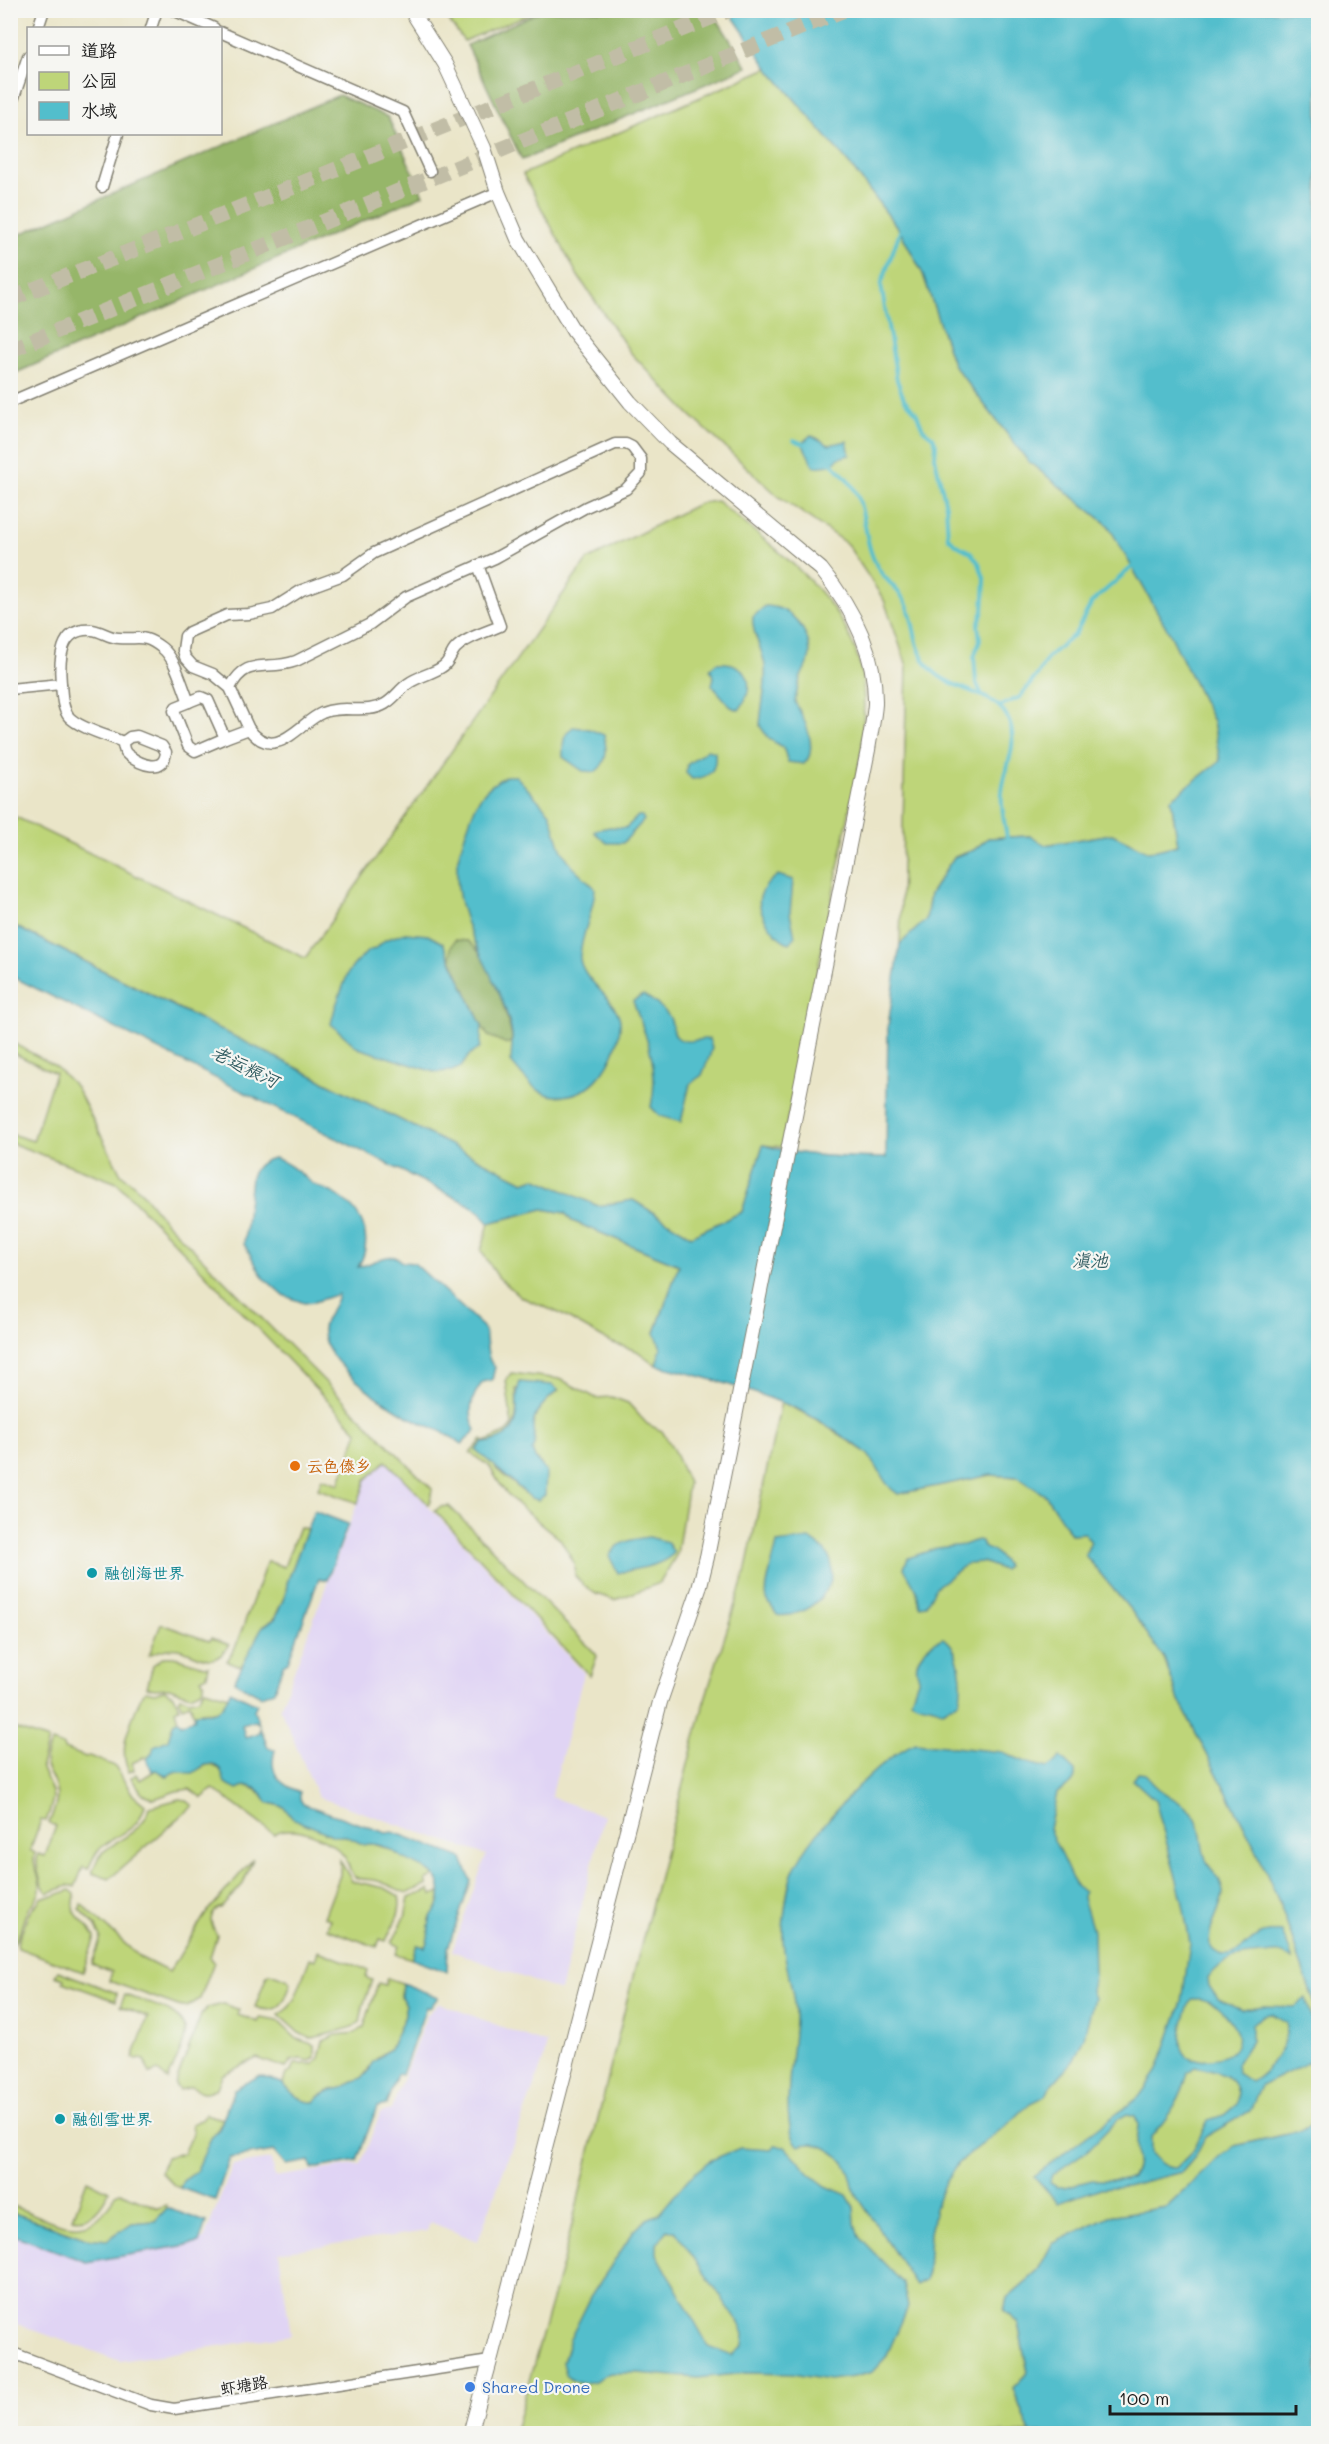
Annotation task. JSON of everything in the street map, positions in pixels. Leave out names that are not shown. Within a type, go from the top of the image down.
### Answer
[{"type":"street","points":[[38,27],[44,10]]},
{"type":"street","points":[[151,27],[157,10]]},
{"type":"street","points":[[173,10],[212,27]]},
{"type":"street","points":[[411,10],[445,64],[484,148],[498,192],[518,239],[574,332],[630,402],[698,468],[821,569],[841,594],[861,632],[871,666],[875,704],[868,750],[707,1557],[699,1589],[660,1702],[641,1771],[471,2431]]},
{"type":"street","points":[[222,33],[403,112],[430,171]]},
{"type":"street","points":[[10,109],[27,60]]},
{"type":"street","points":[[102,187],[118,135]]},
{"type":"street","points":[[10,402],[498,192]]},
{"type":"street","points":[[231,688],[238,674],[244,669],[296,662],[370,624],[406,597],[478,565],[585,507],[626,489],[641,472],[642,465],[637,452],[626,444],[615,444],[374,553],[343,575],[302,590],[272,609],[249,614],[227,615],[189,632],[183,643],[185,657],[194,666],[213,674],[231,688],[249,729],[261,740],[276,742],[297,733],[309,721],[324,712],[343,708],[367,709],[385,704],[409,683],[447,664],[456,648],[500,626],[478,565]]},
{"type":"street","points":[[123,742],[78,724],[69,717],[64,706],[59,661],[64,645],[76,633],[90,630],[116,638],[143,637],[164,649],[170,656],[189,702]]},
{"type":"street","points":[[10,689],[61,684]]},
{"type":"street","points":[[225,738],[208,700],[201,697],[176,707],[174,715],[190,749],[195,751],[249,729]]},
{"type":"street","name":"虾塘路","points":[[10,2352],[152,2405],[174,2409],[490,2361]]},
{"type":"shaded area","points":[[386,1461],[584,1673],[551,1797],[604,1816],[560,1991],[452,1951],[486,1855],[318,1797],[280,1708],[366,1480]]},
{"type":"shaded area","points":[[439,2003],[547,2044],[542,2064],[478,2241],[430,2222],[427,2231],[279,2252],[291,2335],[120,2361],[11,2322],[10,2229],[88,2257],[204,2239],[233,2165],[271,2159],[274,2177],[361,2164],[380,2113],[391,2110],[427,2015]]},
{"type":"green space","points":[[442,11],[537,11],[464,41]]},
{"type":"green space","points":[[541,11],[712,11],[747,67],[522,160],[467,45]]},
{"type":"green space","points":[[768,68],[852,167],[900,231],[923,274],[953,364],[1028,461],[1108,525],[1170,634],[1213,721],[1220,761],[1171,799],[1178,845],[1149,852],[1112,834],[1045,845],[1029,836],[988,838],[974,850],[954,857],[930,894],[926,920],[900,944],[907,666],[884,600],[847,544],[778,496],[689,414],[630,352],[578,276],[523,174]]},
{"type":"green space","points":[[339,95],[388,117],[423,195],[11,375],[11,238]]},
{"type":"green space","points":[[717,501],[783,555],[823,596],[840,618],[853,643],[861,670],[864,700],[862,749],[782,1147],[763,1145],[742,1212],[691,1236],[633,1200],[598,1206],[535,1178],[524,1182],[11,924],[10,833],[16,817],[305,958],[587,560],[700,503]]},
{"type":"green space","points":[[455,940],[468,941],[477,950],[491,972],[512,1036],[512,1041],[507,1044],[488,1036],[482,1026],[451,959],[451,947]]},
{"type":"green space","points":[[11,1042],[54,1065],[76,1087],[121,1174],[139,1189],[164,1220],[432,1489],[428,1504],[386,1461],[366,1480],[358,1503],[318,1489],[322,1478],[339,1484],[358,1432],[117,1183],[11,1143],[11,1134],[33,1141],[55,1073],[11,1052]]},
{"type":"green space","points":[[543,1209],[565,1213],[572,1221],[679,1265],[655,1332],[661,1348],[656,1365],[637,1351],[610,1342],[559,1313],[521,1297],[498,1277],[481,1251],[489,1223]]},
{"type":"green space","points":[[511,1373],[560,1379],[596,1398],[612,1397],[628,1403],[647,1424],[662,1431],[688,1483],[677,1554],[660,1583],[615,1600],[596,1594],[575,1576],[574,1563],[561,1540],[517,1504],[503,1489],[489,1466],[470,1453],[482,1440],[485,1442],[507,1432],[512,1426],[506,1380]],"holes":[[[516,1389],[558,1391],[542,1406],[534,1421],[535,1441],[532,1450],[535,1458],[541,1464],[531,1498],[496,1469],[482,1443],[494,1442],[509,1434],[516,1419]]]},
{"type":"green space","points":[[781,1402],[814,1418],[867,1453],[898,1494],[991,1475],[1018,1477],[1046,1496],[1071,1534],[1085,1533],[1091,1542],[1085,1555],[1133,1613],[1164,1658],[1179,1700],[1255,1847],[1280,1904],[1318,2013],[1318,2118],[1315,2123],[1300,2131],[1234,2146],[1167,2207],[1109,2216],[1052,2244],[1037,2272],[1007,2298],[1004,2311],[1018,2323],[1028,2372],[1013,2388],[1030,2433],[514,2434],[563,2261],[630,1988],[705,1699],[745,1573]]},
{"type":"green space","points":[[449,1506],[595,1653],[597,1656],[590,1676],[435,1511],[440,1507]]},
{"type":"green space","points":[[299,1527],[307,1529],[287,1583],[286,1593],[274,1619],[262,1627],[253,1648],[241,1666],[227,1661],[236,1646],[267,1561],[284,1567]]},
{"type":"green space","points":[[161,1624],[209,1641],[211,1638],[229,1645],[217,1658],[211,1659],[174,1649],[149,1655]]},
{"type":"green space","points":[[164,1657],[209,1666],[207,1675],[201,1678],[204,1683],[202,1690],[190,1695],[169,1688],[147,1687],[153,1665]]},
{"type":"green space","points":[[205,1689],[228,1696],[221,1708],[194,1714],[190,1704],[182,1707],[179,1701],[181,1697],[189,1700],[199,1698]]},
{"type":"green space","points":[[164,1690],[174,1695],[179,1708],[175,1710],[178,1720],[173,1724],[168,1740],[147,1759],[145,1757],[132,1763],[134,1770],[129,1772],[125,1762],[125,1743],[142,1694],[146,1691],[154,1693]]},
{"type":"green space","points":[[10,1727],[48,1740],[41,1766],[53,1797],[46,1821],[41,1820],[30,1850],[35,1853],[34,1863],[40,1881],[39,1893],[27,1911],[19,1934],[11,1945]]},
{"type":"green space","points":[[52,1742],[63,1746],[64,1749],[115,1766],[133,1795],[145,1805],[142,1814],[132,1827],[99,1850],[88,1869],[83,1867],[75,1887],[68,1886],[48,1893],[41,1880],[37,1859],[38,1854],[45,1856],[56,1826],[49,1823],[57,1794],[45,1763]]},
{"type":"green space","points":[[209,1764],[220,1769],[226,1783],[255,1789],[267,1802],[284,1807],[329,1834],[346,1836],[389,1849],[424,1866],[434,1876],[426,1880],[428,1885],[407,1893],[378,1881],[357,1878],[351,1873],[344,1856],[321,1838],[292,1830],[274,1834],[213,1789],[202,1798],[190,1789],[176,1791],[154,1799],[142,1794],[131,1778],[136,1774],[140,1780],[156,1770],[166,1776],[178,1770],[192,1772]]},
{"type":"green space","points":[[179,1799],[186,1800],[193,1806],[109,1879],[92,1873],[101,1853],[138,1827],[150,1807]]},
{"type":"green space","points":[[253,1859],[243,1884],[212,1915],[212,1924],[217,1935],[210,1957],[214,1962],[200,1999],[187,2007],[181,2007],[109,1981],[112,1972],[92,1964],[101,1937],[96,1926],[80,1909],[81,1904],[141,1958],[169,1972],[205,1915]]},
{"type":"green space","points":[[340,1860],[352,1881],[385,1888],[399,1896],[400,1908],[396,1919],[386,1941],[380,1939],[377,1947],[327,1929],[330,1919],[324,1917],[340,1875]]},
{"type":"green space","points":[[70,1890],[75,1894],[76,1913],[95,1937],[83,1972],[18,1948],[17,1943],[29,1913],[42,1897]]},
{"type":"green space","points":[[430,1890],[432,1895],[441,1892],[438,1907],[430,1919],[430,1935],[425,1947],[417,1945],[412,1959],[396,1954],[399,1946],[392,1943],[405,1917],[409,1898]]},
{"type":"green space","points":[[318,1951],[368,1970],[366,1978],[372,1980],[360,2023],[336,2032],[309,2038],[299,2033],[279,2015],[288,2009],[295,1998],[310,1958],[315,1960]]},
{"type":"green space","points":[[58,1971],[117,1993],[116,2001],[63,1982],[64,1979],[55,1976]]},
{"type":"green space","points":[[270,1973],[289,1980],[291,1983],[286,1996],[275,2009],[255,2007],[267,1975]]},
{"type":"green space","points":[[387,1978],[402,1983],[401,1996],[405,2005],[405,2016],[390,2049],[378,2057],[362,2078],[343,2088],[331,2090],[317,2098],[315,2102],[301,2100],[282,2086],[286,2074],[291,2072],[294,2064],[314,2064],[319,2058],[323,2041],[336,2035],[355,2033],[364,2027],[378,1983],[385,1985]]},
{"type":"green space","points":[[125,1995],[172,2013],[184,2026],[184,2040],[168,2080],[158,2071],[150,2074],[144,2060],[133,2058],[148,2017],[120,2006]]},
{"type":"green space","points":[[223,2004],[240,2010],[238,2015],[258,2022],[260,2018],[278,2021],[297,2039],[315,2045],[315,2058],[310,2061],[300,2059],[291,2061],[286,2068],[257,2058],[222,2075],[217,2088],[206,2092],[191,2087],[179,2090],[175,2085],[201,2015],[208,2008]]},
{"type":"green space","points":[[205,2114],[223,2119],[196,2172],[183,2181],[180,2188],[161,2172],[166,2157],[183,2153],[193,2132],[192,2124],[203,2119]]},
{"type":"green space","points":[[87,2180],[109,2191],[96,2212],[85,2218],[73,2218]]},
{"type":"green space","points":[[120,2192],[158,2208],[166,2205],[167,2208],[155,2221],[132,2223],[107,2240],[84,2238],[11,2212],[10,2205],[56,2223],[82,2226],[94,2221],[105,2211],[115,2194]]},
{"type":"water","name":"滇池","points":[[729,11],[1318,11],[1318,2013],[1280,1904],[1255,1847],[1179,1700],[1164,1658],[1133,1613],[1085,1555],[1091,1542],[1084,1533],[1071,1534],[1046,1496],[1018,1477],[991,1475],[898,1494],[888,1485],[864,1451],[802,1411],[734,1386],[656,1365],[661,1348],[655,1333],[679,1265],[572,1221],[565,1213],[543,1209],[489,1223],[481,1213],[468,1204],[11,976],[10,924],[524,1182],[535,1178],[598,1206],[633,1200],[691,1236],[742,1212],[763,1145],[808,1154],[886,1158],[888,1026],[900,944],[926,920],[930,894],[954,857],[974,850],[988,838],[1030,836],[1045,845],[1112,834],[1149,852],[1178,845],[1171,799],[1220,761],[1213,721],[1170,634],[1108,525],[1028,461],[953,364],[923,274],[900,231],[852,167],[768,68]]},
{"type":"water","points":[[811,435],[829,445],[847,441],[850,455],[839,458],[830,465],[814,467],[802,443]]},
{"type":"water","points":[[765,606],[782,610],[796,620],[809,644],[810,656],[800,679],[795,702],[811,742],[809,758],[804,764],[788,762],[783,747],[769,739],[760,726],[765,666],[754,629],[753,617]]},
{"type":"water","points":[[716,663],[736,666],[747,676],[748,692],[739,710],[731,707],[712,685],[714,677],[710,669]]},
{"type":"water","points":[[573,727],[589,729],[604,735],[606,756],[602,765],[595,772],[583,771],[563,757],[565,737]]},
{"type":"water","points":[[707,750],[715,752],[715,764],[711,772],[703,777],[692,779],[686,773],[687,765]]},
{"type":"water","points":[[506,776],[516,776],[550,813],[561,849],[572,866],[595,888],[593,905],[581,947],[581,963],[584,971],[615,1008],[620,1019],[620,1030],[609,1063],[603,1072],[588,1087],[568,1095],[549,1095],[536,1089],[511,1062],[512,1034],[507,1013],[464,916],[459,895],[457,863],[473,811],[490,786]]},
{"type":"water","points":[[638,816],[642,816],[644,820],[623,843],[607,843],[595,833],[595,830],[610,827],[626,828]]},
{"type":"water","points":[[778,875],[793,880],[790,913],[795,937],[790,943],[773,931],[761,910],[760,897],[769,882]]},
{"type":"water","points":[[405,933],[428,935],[443,943],[482,1026],[480,1048],[470,1054],[461,1067],[452,1071],[435,1072],[358,1048],[331,1024],[348,973],[354,965],[368,951],[375,949],[385,940]]},
{"type":"water","points":[[643,995],[667,1013],[677,1038],[689,1041],[709,1039],[712,1047],[702,1075],[690,1084],[681,1122],[660,1116],[651,1107],[654,1079],[651,1053],[633,1001]]},
{"type":"water","points":[[274,1158],[289,1165],[315,1185],[338,1196],[356,1212],[366,1239],[363,1258],[358,1267],[387,1257],[414,1263],[483,1327],[489,1359],[495,1367],[492,1380],[483,1382],[473,1399],[471,1411],[476,1430],[462,1444],[385,1402],[357,1381],[333,1356],[326,1344],[323,1327],[338,1294],[304,1303],[283,1295],[263,1277],[244,1244],[251,1177],[260,1164]]},
{"type":"water","points":[[520,1382],[552,1385],[558,1390],[542,1406],[533,1426],[535,1441],[532,1450],[535,1458],[546,1471],[545,1495],[538,1500],[531,1498],[476,1450],[482,1443],[501,1438],[514,1427]]},
{"type":"water","points":[[314,1511],[348,1524],[327,1580],[319,1578],[288,1662],[283,1665],[274,1691],[261,1696],[234,1682],[262,1627],[275,1619]]},
{"type":"water","points":[[649,1537],[667,1542],[674,1553],[656,1564],[618,1573],[609,1556],[613,1551],[626,1542]]},
{"type":"water","points":[[810,1539],[829,1556],[832,1570],[831,1581],[826,1591],[809,1607],[798,1613],[777,1615],[766,1594],[777,1543]]},
{"type":"water","points":[[977,1540],[981,1541],[983,1547],[995,1552],[1007,1566],[1003,1570],[983,1562],[968,1563],[936,1587],[926,1605],[920,1606],[916,1589],[904,1568],[908,1558],[937,1548],[964,1545]]},
{"type":"water","points":[[943,1638],[949,1642],[957,1657],[961,1686],[959,1701],[943,1711],[911,1700],[919,1677],[917,1664],[919,1658],[926,1648]]},
{"type":"water","points":[[230,1691],[257,1704],[254,1710],[259,1724],[255,1721],[242,1725],[245,1737],[259,1733],[260,1728],[268,1747],[275,1750],[273,1765],[277,1777],[287,1786],[300,1792],[303,1804],[386,1833],[393,1832],[462,1858],[471,1881],[448,1948],[447,1972],[412,1959],[417,1945],[425,1947],[429,1924],[439,1904],[440,1885],[432,1873],[385,1847],[375,1844],[364,1845],[346,1836],[334,1836],[292,1818],[284,1807],[267,1802],[255,1788],[246,1786],[237,1789],[225,1783],[220,1769],[213,1764],[205,1765],[193,1773],[177,1771],[168,1776],[156,1770],[152,1771],[147,1759],[154,1746],[168,1740],[173,1724],[178,1720],[181,1724],[195,1718],[196,1713],[218,1711]]},
{"type":"water","points":[[916,1743],[1002,1752],[1028,1763],[1048,1768],[1060,1757],[1075,1771],[1072,1782],[1057,1793],[1049,1829],[1072,1879],[1084,1892],[1083,1898],[1093,1931],[1094,1975],[1091,1991],[1094,1998],[1084,2037],[1074,2060],[1050,2087],[1046,2096],[1029,2104],[1013,2120],[958,2163],[944,2184],[935,2208],[930,2233],[928,2272],[925,2280],[916,2285],[857,2197],[850,2173],[844,2163],[827,2148],[813,2144],[799,2146],[793,2135],[788,2104],[795,2017],[783,1927],[794,1869],[815,1836],[866,1779],[884,1763]]},
{"type":"water","points":[[1138,1773],[1146,1774],[1160,1790],[1188,1809],[1197,1821],[1205,1857],[1219,1879],[1223,1892],[1210,1935],[1213,1950],[1220,1954],[1232,1954],[1262,1934],[1282,1932],[1293,1959],[1278,1953],[1232,1958],[1220,1965],[1208,1978],[1209,1986],[1218,1999],[1241,2009],[1264,2006],[1295,2007],[1306,1998],[1313,2029],[1313,2060],[1261,2086],[1250,2111],[1205,2137],[1195,2157],[1182,2172],[1127,2186],[1101,2188],[1058,2203],[1034,2176],[1139,2097],[1157,2072],[1182,2002],[1190,1943],[1182,1899],[1155,1800],[1133,1780]],"holes":[[[1192,1999],[1201,1999],[1215,2004],[1230,2020],[1237,2035],[1235,2047],[1231,2052],[1218,2058],[1200,2060],[1191,2059],[1185,2055],[1182,2048],[1182,2031]],[[1271,2014],[1286,2022],[1287,2030],[1281,2047],[1270,2065],[1250,2082],[1237,2073],[1236,2064],[1251,2041],[1251,2025],[1263,2015]],[[1195,2067],[1226,2076],[1235,2087],[1237,2104],[1224,2115],[1208,2120],[1193,2151],[1176,2168],[1172,2168],[1162,2164],[1151,2153],[1151,2137],[1174,2106],[1188,2072]],[[1127,2114],[1135,2116],[1138,2123],[1137,2165],[1132,2177],[1125,2180],[1092,2180],[1065,2187],[1056,2187],[1049,2183],[1052,2175],[1088,2150],[1118,2119]]]},
{"type":"water","points":[[402,1983],[438,1997],[430,2008],[426,2007],[402,2075],[397,2074],[386,2105],[377,2107],[357,2161],[312,2169],[310,2161],[286,2165],[274,2151],[230,2158],[215,2200],[180,2188],[183,2181],[196,2172],[211,2138],[219,2130],[234,2089],[259,2076],[283,2084],[300,2099],[315,2102],[317,2098],[331,2090],[343,2088],[362,2078],[369,2071],[372,2063],[390,2049],[405,2016],[405,2005],[401,1996]]},
{"type":"water","points":[[1318,2118],[1318,2433],[1030,2433],[1013,2388],[1028,2372],[1018,2323],[1004,2311],[1007,2298],[1037,2272],[1052,2244],[1109,2216],[1167,2207],[1221,2155],[1234,2146],[1300,2131],[1315,2123]]},
{"type":"water","points":[[775,2146],[785,2147],[810,2174],[826,2186],[847,2195],[854,2207],[859,2237],[903,2283],[908,2307],[886,2357],[872,2372],[829,2380],[792,2374],[745,2373],[698,2378],[610,2373],[593,2382],[579,2383],[566,2375],[563,2362],[570,2339],[593,2293],[634,2231],[647,2219],[659,2214],[688,2179],[709,2161],[740,2148],[771,2150]],"holes":[[[667,2229],[676,2232],[739,2323],[744,2334],[743,2346],[732,2356],[709,2347],[657,2254],[657,2244]]]},
{"type":"water","points":[[167,2208],[206,2222],[199,2243],[86,2262],[11,2234],[11,2212],[84,2238],[107,2240],[132,2223],[155,2221]]},
{"type":"waterway","points":[[900,231],[881,285],[897,380],[904,399],[916,412],[923,429],[933,437],[936,444],[935,458],[946,506],[948,537],[955,544],[970,552],[979,563],[985,581],[983,611],[978,625],[980,640],[974,657],[976,682],[982,695]]},
{"type":"waterway","points":[[794,440],[804,444]]},
{"type":"waterway","points":[[830,461],[856,492],[875,562],[906,602],[919,649],[926,663],[946,680],[994,702],[1003,710],[1009,721],[1012,731],[1012,749],[1003,783],[1002,797],[1007,838]]},
{"type":"waterway","points":[[1000,706],[1020,697],[1048,657],[1075,634],[1092,602],[1132,567]]},
{"type":"tunnel","points":[[10,299],[729,10]]},
{"type":"tunnel","points":[[10,350],[843,10]]},
{"type":"place","name":"云色傣乡","points":[[295,1466]]},
{"type":"place","name":"融创海世界","points":[[92,1573]]},
{"type":"place","name":"融创雪世界","points":[[60,2119]]},
{"type":"place","name":"Shared Drone","points":[[470,2387]]},
{"type":"water label","name":"老运粮河","points":[[245,1067]]}]
